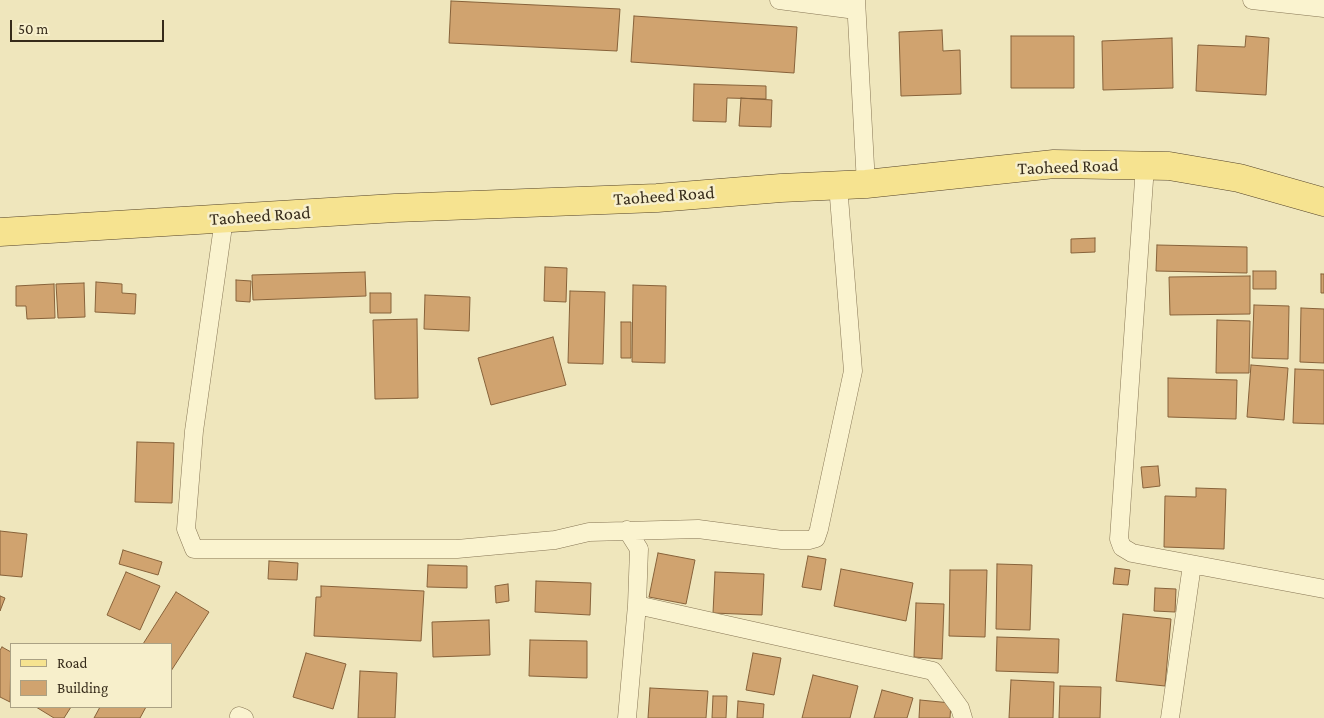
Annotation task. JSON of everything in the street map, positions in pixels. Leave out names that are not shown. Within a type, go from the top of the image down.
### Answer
[{"type":"main road","name":"Taoheed Road","points":[[0,232],[395,208],[657,198],[781,188],[866,184],[1054,164],[1169,166],[1239,178],[1324,202]]},
{"type":"street","points":[[778,0],[856,5],[866,184]]},
{"type":"street","points":[[1252,0],[1324,8]]},
{"type":"street","points":[[1145,166],[1119,539],[1122,547],[1132,553],[1324,588]]},
{"type":"street","points":[[224,219],[194,431],[186,529],[194,549],[457,549],[555,540],[589,532],[627,530],[698,529],[782,540],[809,540],[816,538],[853,371],[838,185]]},
{"type":"street","points":[[627,530],[639,549],[627,718]]},
{"type":"street","points":[[1170,718],[1192,565]]},
{"type":"street","points":[[636,605],[933,671],[960,708],[963,718]]},
{"type":"building","points":[[451,1],[620,9],[617,51],[449,43]]},
{"type":"building","points":[[634,16],[797,27],[794,73],[631,62]]},
{"type":"building","points":[[942,30],[943,51],[960,50],[961,94],[901,96],[899,32]]},
{"type":"building","points":[[1011,36],[1074,36],[1074,88],[1011,88]]},
{"type":"building","points":[[1246,36],[1269,38],[1266,95],[1196,91],[1198,45],[1245,47]]},
{"type":"building","points":[[1172,38],[1173,88],[1103,90],[1102,41]]},
{"type":"building","points":[[694,84],[766,86],[766,99],[727,98],[726,122],[693,121]]},
{"type":"building","points":[[741,98],[772,100],[771,127],[739,126]]},
{"type":"building","points":[[1095,238],[1095,252],[1071,253],[1071,239]]},
{"type":"building","points":[[1157,245],[1247,247],[1247,273],[1156,271]]},
{"type":"building","points":[[545,267],[567,268],[566,302],[544,301]]},
{"type":"building","points":[[1253,271],[1276,271],[1276,289],[1253,289]]},
{"type":"building","points":[[365,272],[366,296],[253,300],[252,275]]},
{"type":"building","points":[[1321,274],[1324,274],[1324,293],[1321,293]]},
{"type":"building","points":[[1250,276],[1250,314],[1170,315],[1169,277]]},
{"type":"building","points":[[236,280],[251,281],[250,302],[236,301]]},
{"type":"building","points":[[96,282],[122,284],[122,293],[136,294],[135,314],[95,312]]},
{"type":"building","points":[[84,283],[85,317],[58,318],[56,284]]},
{"type":"building","points":[[54,284],[55,318],[27,319],[26,306],[16,306],[16,286]]},
{"type":"building","points":[[633,285],[666,286],[665,363],[632,362]]},
{"type":"building","points":[[570,291],[605,292],[603,364],[568,363]]},
{"type":"building","points":[[370,293],[391,293],[391,313],[370,313]]},
{"type":"building","points":[[425,295],[470,297],[469,331],[424,329]]},
{"type":"building","points":[[1254,305],[1289,306],[1288,359],[1252,358]]},
{"type":"building","points":[[1301,308],[1324,309],[1324,363],[1300,362]]},
{"type":"building","points":[[417,319],[418,398],[375,399],[373,320]]},
{"type":"building","points":[[1217,320],[1250,321],[1249,373],[1216,373]]},
{"type":"building","points":[[621,322],[631,322],[631,358],[621,358]]},
{"type":"building","points":[[553,337],[566,385],[491,405],[478,358]]},
{"type":"building","points":[[1251,365],[1288,368],[1284,420],[1247,417]]},
{"type":"building","points":[[1295,369],[1324,370],[1324,424],[1293,423]]},
{"type":"building","points":[[1168,378],[1237,380],[1236,419],[1168,417]]},
{"type":"building","points":[[137,442],[174,443],[172,503],[135,502]]},
{"type":"building","points":[[1158,466],[1160,486],[1143,488],[1141,467]]},
{"type":"building","points":[[1196,488],[1226,489],[1224,549],[1164,547],[1165,496],[1196,497]]},
{"type":"building","points":[[0,531],[27,534],[22,577],[0,575]]},
{"type":"building","points":[[123,550],[162,562],[158,575],[119,564]]},
{"type":"building","points":[[658,553],[695,560],[686,604],[649,597]]},
{"type":"building","points":[[808,556],[826,559],[821,590],[802,587]]},
{"type":"building","points":[[269,561],[298,563],[297,580],[268,579]]},
{"type":"building","points":[[997,564],[1032,565],[1030,630],[996,629]]},
{"type":"building","points":[[428,565],[467,566],[467,588],[427,587]]},
{"type":"building","points":[[1115,568],[1130,570],[1128,585],[1113,584]]},
{"type":"building","points":[[841,569],[913,583],[906,621],[834,606]]},
{"type":"building","points":[[950,570],[987,570],[985,637],[949,636]]},
{"type":"building","points":[[126,572],[160,586],[140,630],[107,615]]},
{"type":"building","points":[[715,572],[764,574],[762,615],[713,613]]},
{"type":"building","points":[[536,581],[591,583],[590,615],[535,612]]},
{"type":"building","points":[[508,584],[509,601],[496,603],[495,586]]},
{"type":"building","points":[[321,586],[424,591],[421,641],[314,636],[316,597],[321,597]]},
{"type":"building","points":[[1155,588],[1176,589],[1175,612],[1154,611]]},
{"type":"building","points":[[176,592],[209,612],[172,669],[172,643],[144,643]]},
{"type":"building","points":[[0,596],[5,598],[0,611]]},
{"type":"building","points":[[916,603],[944,604],[942,659],[914,657]]},
{"type":"building","points":[[1123,614],[1171,619],[1165,686],[1116,681]]},
{"type":"building","points":[[489,620],[490,655],[433,657],[432,622]]},
{"type":"building","points":[[997,637],[1059,639],[1058,673],[996,671]]},
{"type":"building","points":[[530,640],[587,641],[587,678],[529,676]]},
{"type":"building","points":[[2,647],[10,651],[10,702],[0,697],[0,650]]},
{"type":"building","points":[[306,653],[346,664],[333,709],[293,697]]},
{"type":"building","points":[[753,653],[781,658],[774,695],[746,690]]},
{"type":"building","points":[[360,671],[397,673],[395,718],[358,718]]},
{"type":"building","points":[[813,675],[858,686],[850,718],[802,718]]},
{"type":"building","points":[[1011,680],[1054,682],[1053,718],[1009,718]]},
{"type":"building","points":[[1060,686],[1101,687],[1100,718],[1059,718]]},
{"type":"building","points":[[650,688],[708,691],[706,718],[648,718]]},
{"type":"building","points":[[882,690],[913,698],[907,718],[874,718]]},
{"type":"building","points":[[713,696],[727,696],[726,718],[712,718]]},
{"type":"building","points":[[920,700],[951,703],[950,718],[919,718]]},
{"type":"building","points":[[738,701],[764,704],[763,718],[737,718]]},
{"type":"building","points":[[38,708],[70,708],[64,718],[54,718]]},
{"type":"building","points":[[99,708],[145,708],[140,718],[94,718]]}]
